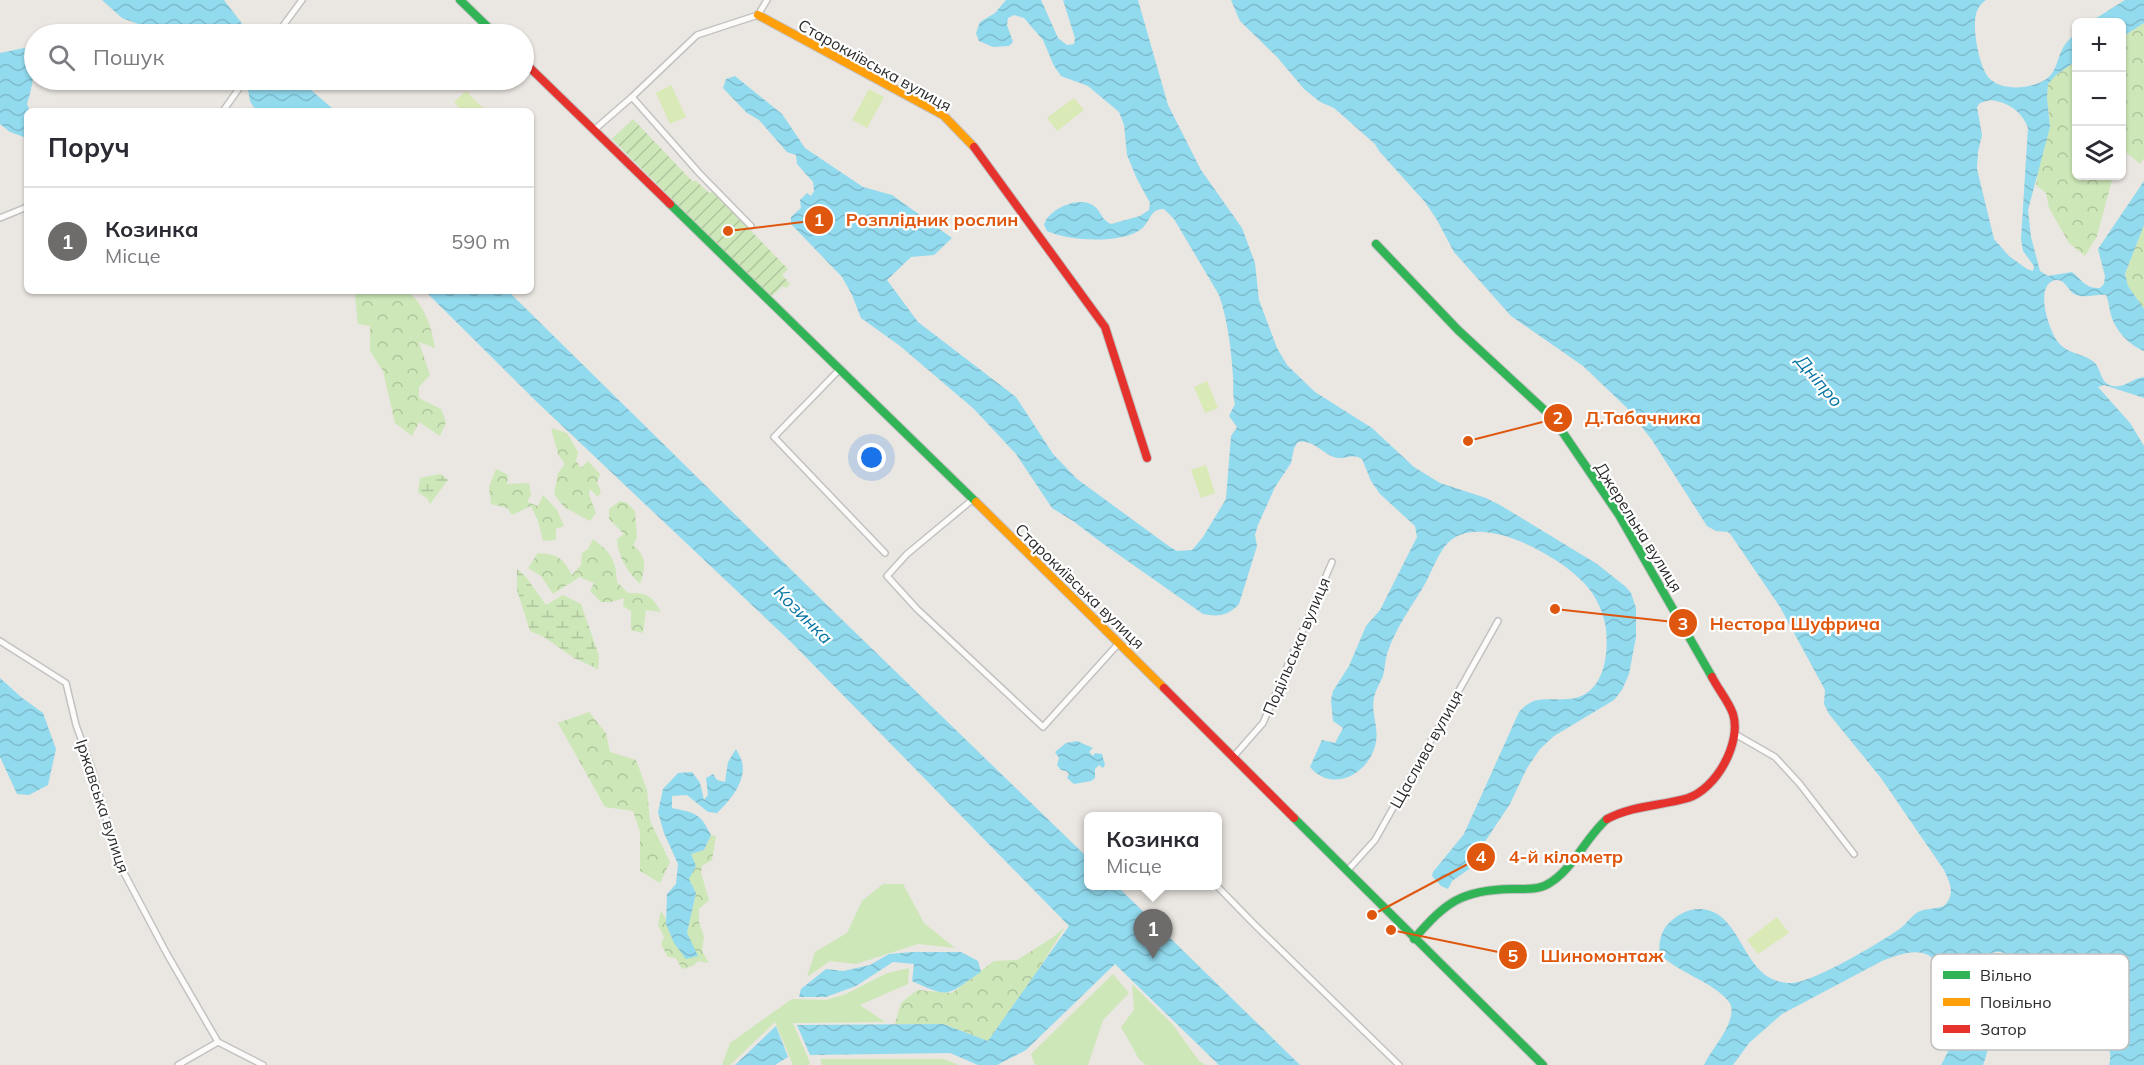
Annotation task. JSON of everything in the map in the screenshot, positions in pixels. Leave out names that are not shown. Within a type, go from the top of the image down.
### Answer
[{"type":"street","points":[[284,24],[302,0]]},
{"type":"street","points":[[460,0],[485,24]]},
{"type":"street","points":[[594,130],[697,35],[758,15],[767,0]]},
{"type":"street","name":"Старокиївська вулиця","points":[[758,15],[943,115],[974,147],[1105,327],[1147,458]]},
{"type":"street","name":"Старокиївська вулиця","points":[[534,72],[1234,756],[1414,939],[1543,1065]]},
{"type":"street","points":[[225,108],[238,90]]},
{"type":"street","points":[[632,97],[700,174],[751,226]]},
{"type":"street","points":[[0,218],[24,208]]},
{"type":"street","name":"Джерельна вулиця","points":[[1376,244],[1458,330],[1553,418],[1619,514],[1658,580],[1733,714],[1735,734]]},
{"type":"street","points":[[839,370],[774,437],[885,553]]},
{"type":"street","points":[[972,500],[907,554],[887,576],[917,609],[1043,727],[1119,644]]},
{"type":"street","name":"Подільська вулиця","points":[[1234,756],[1263,723],[1332,562]]},
{"type":"street","name":"Щаслива вулиця","points":[[1347,871],[1375,840],[1498,621]]},
{"type":"street","name":"Іржавська вулиця","points":[[0,641],[66,682],[76,725],[123,871],[167,954],[218,1042]]},
{"type":"street","points":[[1414,939],[1451,901],[1477,892],[1543,887],[1554,882],[1591,834],[1607,820],[1623,811],[1692,797],[1710,785],[1731,753],[1735,734],[1775,757],[1799,783],[1854,854]]},
{"type":"street","points":[[1222,890],[1399,1065]]},
{"type":"street","points":[[178,1065],[218,1042],[263,1065]]},
{"type":"green space","points":[[2144,23],[2144,158],[2140,164],[2126,152],[2126,34]]},
{"type":"green space","points":[[2072,64],[2072,180],[2112,180],[2097,236],[2085,256],[2069,243],[2049,208],[2046,193],[2036,185],[2050,127],[2048,84]]},
{"type":"green space","points":[[671,85],[686,117],[670,124],[656,93]]},
{"type":"green space","points":[[869,89],[884,97],[867,128],[852,120]]},
{"type":"green space","points":[[466,91],[483,108],[459,108],[454,102]]},
{"type":"green space","points":[[1074,98],[1084,110],[1057,131],[1047,118]]},
{"type":"green space","points":[[633,119],[692,181],[696,181],[709,193],[713,192],[788,269],[782,275],[790,284],[786,288],[783,286],[771,297],[612,139]]},
{"type":"green space","points":[[2144,225],[2144,309],[2128,286],[2125,274]]},
{"type":"green space","points":[[411,294],[423,310],[435,348],[419,342],[430,375],[419,387],[419,398],[441,409],[446,422],[440,436],[419,422],[412,436],[395,423],[383,371],[370,351],[370,326],[358,324],[355,295]]},
{"type":"green space","points":[[1207,381],[1218,408],[1205,413],[1194,387]]},
{"type":"green space","points":[[551,428],[567,433],[578,452],[576,461],[581,468],[588,461],[600,474],[597,483],[601,491],[598,497],[590,489],[589,495],[596,513],[590,521],[564,507],[554,494],[558,473],[565,464],[558,454]]},
{"type":"green space","points":[[1206,465],[1215,493],[1201,498],[1191,470]]},
{"type":"green space","points":[[496,469],[508,475],[507,484],[529,483],[531,495],[527,502],[538,506],[543,495],[557,510],[564,526],[556,529],[556,540],[543,541],[531,506],[512,515],[507,508],[491,504],[489,487]]},
{"type":"green space","points":[[440,474],[448,480],[430,504],[428,499],[418,492],[420,478]]},
{"type":"green space","points":[[620,501],[627,503],[635,511],[637,538],[633,545],[638,549],[644,563],[640,584],[627,569],[619,552],[617,539],[624,534],[609,519],[609,509]]},
{"type":"green space","points":[[593,539],[604,548],[614,562],[617,582],[628,593],[648,596],[661,612],[646,610],[643,633],[631,630],[631,611],[623,606],[624,598],[601,602],[590,591],[594,583],[580,577],[553,594],[541,576],[528,568],[538,553],[545,554],[559,558],[572,575],[581,565],[582,553],[588,549]]},
{"type":"green space","points":[[517,569],[526,577],[546,605],[563,595],[581,604],[599,656],[598,669],[574,658],[544,637],[530,631],[517,590]]},
{"type":"green space","points":[[589,712],[606,733],[610,752],[636,760],[647,790],[650,821],[670,862],[660,883],[640,871],[640,832],[633,811],[605,807],[558,723]]},
{"type":"green space","points":[[711,835],[716,836],[712,860],[702,866],[701,873],[709,900],[699,909],[699,922],[704,937],[702,951],[709,963],[698,961],[693,966],[682,969],[676,958],[668,957],[661,944],[664,937],[658,925],[661,911],[666,919],[666,925],[687,933],[696,893],[689,879],[690,854],[704,850]]},
{"type":"green space","points":[[883,884],[903,884],[924,923],[955,948],[918,944],[856,964],[830,961],[807,977],[815,952],[847,933],[862,901]]},
{"type":"green space","points":[[1777,917],[1789,933],[1758,954],[1747,940]]},
{"type":"green space","points":[[1065,927],[1037,972],[988,1041],[943,1024],[895,1024],[901,1003],[917,990],[952,993],[994,961],[1017,960]]},
{"type":"green space","points":[[909,968],[908,984],[860,1005],[885,1022],[793,1023],[809,1065],[793,1065],[775,1022],[730,1065],[722,1065],[730,1043],[792,999],[826,1000],[846,994],[887,973]]},
{"type":"green space","points":[[1113,974],[1129,993],[1103,1020],[1088,1065],[1035,1065],[1031,1054]]},
{"type":"green space","points":[[1132,984],[1173,1025],[1199,1061],[1206,1065],[1146,1065],[1139,1059],[1121,1027],[1134,1010]]},
{"type":"green space","points":[[820,1059],[944,1059],[959,1065],[822,1065]]},
{"type":"water","points":[[102,0],[224,0],[242,24],[138,24],[122,18]]},
{"type":"water","points":[[1006,0],[1041,0],[1058,38],[1067,45],[1074,44],[1075,38],[1063,0],[1138,0],[1168,105],[1201,170],[1242,228],[1255,263],[1259,300],[1277,348],[1287,365],[1315,392],[1372,428],[1414,467],[1440,483],[1500,505],[1597,564],[1631,593],[1636,608],[1636,637],[1629,674],[1622,690],[1614,700],[1554,736],[1540,749],[1527,768],[1510,804],[1484,843],[1481,843],[1480,852],[1473,859],[1472,867],[1452,881],[1448,889],[1441,886],[1432,876],[1433,872],[1464,834],[1519,712],[1536,701],[1580,697],[1589,691],[1601,674],[1605,663],[1607,640],[1605,623],[1596,599],[1585,584],[1557,561],[1518,540],[1497,534],[1477,532],[1459,535],[1442,550],[1390,644],[1383,676],[1374,697],[1376,739],[1367,763],[1360,770],[1344,778],[1335,780],[1318,774],[1310,767],[1322,740],[1335,743],[1343,728],[1333,721],[1331,700],[1333,691],[1349,666],[1366,626],[1380,610],[1417,537],[1415,526],[1380,494],[1371,481],[1362,459],[1352,456],[1333,457],[1314,445],[1303,441],[1298,442],[1294,448],[1291,463],[1275,487],[1258,525],[1255,535],[1257,546],[1239,604],[1222,615],[1203,614],[1052,508],[1016,454],[974,409],[900,346],[861,318],[842,277],[791,224],[791,217],[801,208],[800,200],[807,193],[811,196],[814,191],[813,182],[797,164],[796,155],[787,152],[759,120],[747,113],[723,88],[726,79],[735,76],[782,114],[805,148],[863,187],[892,195],[952,238],[934,255],[911,257],[887,280],[918,322],[1016,397],[1053,454],[1077,479],[1170,547],[1177,551],[1192,550],[1203,537],[1226,499],[1231,436],[1237,427],[1229,416],[1235,404],[1232,366],[1227,325],[1219,295],[1174,219],[1164,209],[1153,213],[1140,230],[1120,237],[1080,239],[1047,231],[1044,225],[1047,219],[1065,205],[1088,203],[1094,206],[1111,224],[1140,216],[1149,210],[1150,203],[1127,155],[1124,125],[1119,112],[1088,86],[1061,76],[1043,40],[1024,18],[1014,15],[1008,18],[1007,25],[1013,42],[1009,46],[993,47],[979,41],[976,33],[980,22],[995,13]]},
{"type":"water","name":"Дніпро","points":[[1231,0],[1986,0],[1975,17],[1979,56],[1989,78],[2008,87],[2030,86],[2048,78],[2054,70],[2061,51],[2072,37],[2072,64],[2048,84],[2050,127],[2028,210],[2031,237],[2040,271],[2048,276],[2072,272],[2088,285],[2100,288],[2104,284],[2105,276],[2098,249],[2144,181],[2144,225],[2125,274],[2128,286],[2144,309],[2144,351],[2128,341],[2119,331],[2113,321],[2106,295],[2074,294],[2062,281],[2056,280],[2049,283],[2044,298],[2047,319],[2058,342],[2066,349],[2094,362],[2106,383],[2117,386],[2144,377],[2144,398],[2104,385],[2098,387],[2130,423],[2144,446],[2144,1065],[2109,1065],[2110,1050],[2129,1050],[2129,954],[2006,954],[1997,952],[1931,954],[1931,958],[1917,952],[1882,961],[1782,1014],[1749,1043],[1733,1065],[1704,1065],[1726,1029],[1732,1010],[1729,1002],[1722,995],[1676,967],[1660,954],[1662,934],[1675,918],[1695,909],[1715,913],[1726,921],[1762,972],[1774,980],[1791,983],[1815,976],[1863,952],[1901,928],[1918,912],[1944,906],[1950,897],[1950,884],[1944,870],[1881,778],[1829,714],[1824,704],[1825,690],[1780,607],[1731,535],[1707,526],[1652,440],[1626,407],[1583,366],[1511,316],[1454,252],[1425,202],[1375,144],[1334,108],[1320,102],[1304,89],[1277,57],[1240,21]],"holes":[[[1990,100],[2008,105],[2018,112],[2028,128],[2021,239],[2023,251],[2034,266],[2033,271],[2009,256],[1994,239],[1977,169],[1982,135],[1977,107],[1980,103]]]},
{"type":"water","points":[[2125,0],[2144,0],[2144,23],[2126,34],[2126,18],[2096,18]]},
{"type":"water","points":[[24,48],[24,90],[31,90],[27,104],[29,108],[24,108],[24,137],[10,132],[0,124],[0,53]]},
{"type":"water","points":[[248,90],[311,90],[332,108],[254,108]]},
{"type":"water","points":[[428,294],[511,294],[1084,854],[1084,890],[1121,890],[1300,1065],[1219,1065],[1115,964],[1026,1050],[997,1065],[978,1065],[950,1053],[810,1055],[797,1025],[943,1024],[988,1041],[1069,926],[792,643],[538,403]]},
{"type":"water","points":[[0,678],[43,713],[56,749],[48,785],[29,795],[17,794],[0,757]]},
{"type":"water","points":[[1077,741],[1093,748],[1089,752],[1093,756],[1095,753],[1102,754],[1105,765],[1103,768],[1099,765],[1095,769],[1095,778],[1091,781],[1074,784],[1067,778],[1069,774],[1057,765],[1059,758],[1055,752],[1066,743]]},
{"type":"water","points":[[736,749],[742,762],[742,776],[732,797],[717,813],[708,812],[687,795],[672,796],[672,808],[696,815],[704,822],[711,835],[704,850],[691,854],[696,866],[689,879],[696,893],[687,933],[698,956],[686,959],[674,943],[666,924],[667,894],[676,884],[678,864],[664,833],[658,812],[663,789],[678,773],[692,772],[700,783],[704,800],[708,795],[706,778],[713,774],[717,780],[725,782],[728,762]]},
{"type":"water","points":[[961,952],[978,961],[981,972],[955,990],[942,992],[912,981],[914,964],[893,962],[856,986],[826,997],[799,997],[801,989],[826,969],[843,971],[870,965],[889,954]]},
{"type":"water","points":[[776,1026],[788,1057],[775,1065],[735,1065]]},
{"type":"water","points":[[1949,1050],[1987,1050],[1983,1065],[1941,1065]]},
{"type":"traffic: fast","points":[[460,0],[485,24]]},
{"type":"traffic: fast","points":[[670,204],[976,502]]},
{"type":"traffic: fast","points":[[1376,244],[1458,330],[1553,418],[1619,515],[1712,677]]},
{"type":"traffic: fast","points":[[1294,818],[1543,1065]]},
{"type":"traffic: fast","points":[[1414,939],[1436,916],[1456,900],[1480,892],[1535,888],[1548,884],[1564,871],[1607,819]]},
{"type":"traffic: slow","points":[[758,15],[943,115],[974,147]]},
{"type":"traffic: slow","points":[[976,502],[1164,688]]},
{"type":"traffic: jam","points":[[534,72],[670,204]]},
{"type":"traffic: jam","points":[[974,147],[1105,327],[1147,458]]},
{"type":"traffic: jam","points":[[1607,819],[1637,808],[1688,798],[1698,793],[1717,775],[1730,751],[1735,726],[1731,709],[1712,677]]},
{"type":"traffic: jam","points":[[1164,688],[1294,818]]},
{"type":"place","name":"Розплідник рослин","points":[[728,231]]},
{"type":"place","name":"Д.Табачника","points":[[1468,441]]},
{"type":"place","name":"Нестора Шуфрича","points":[[1555,609]]},
{"type":"place","name":"4-й кілометр","points":[[1372,915]]},
{"type":"place","name":"Шиномонтаж","points":[[1391,930]]},
{"type":"place","name":"Козинка","points":[[1153,959]]}]
